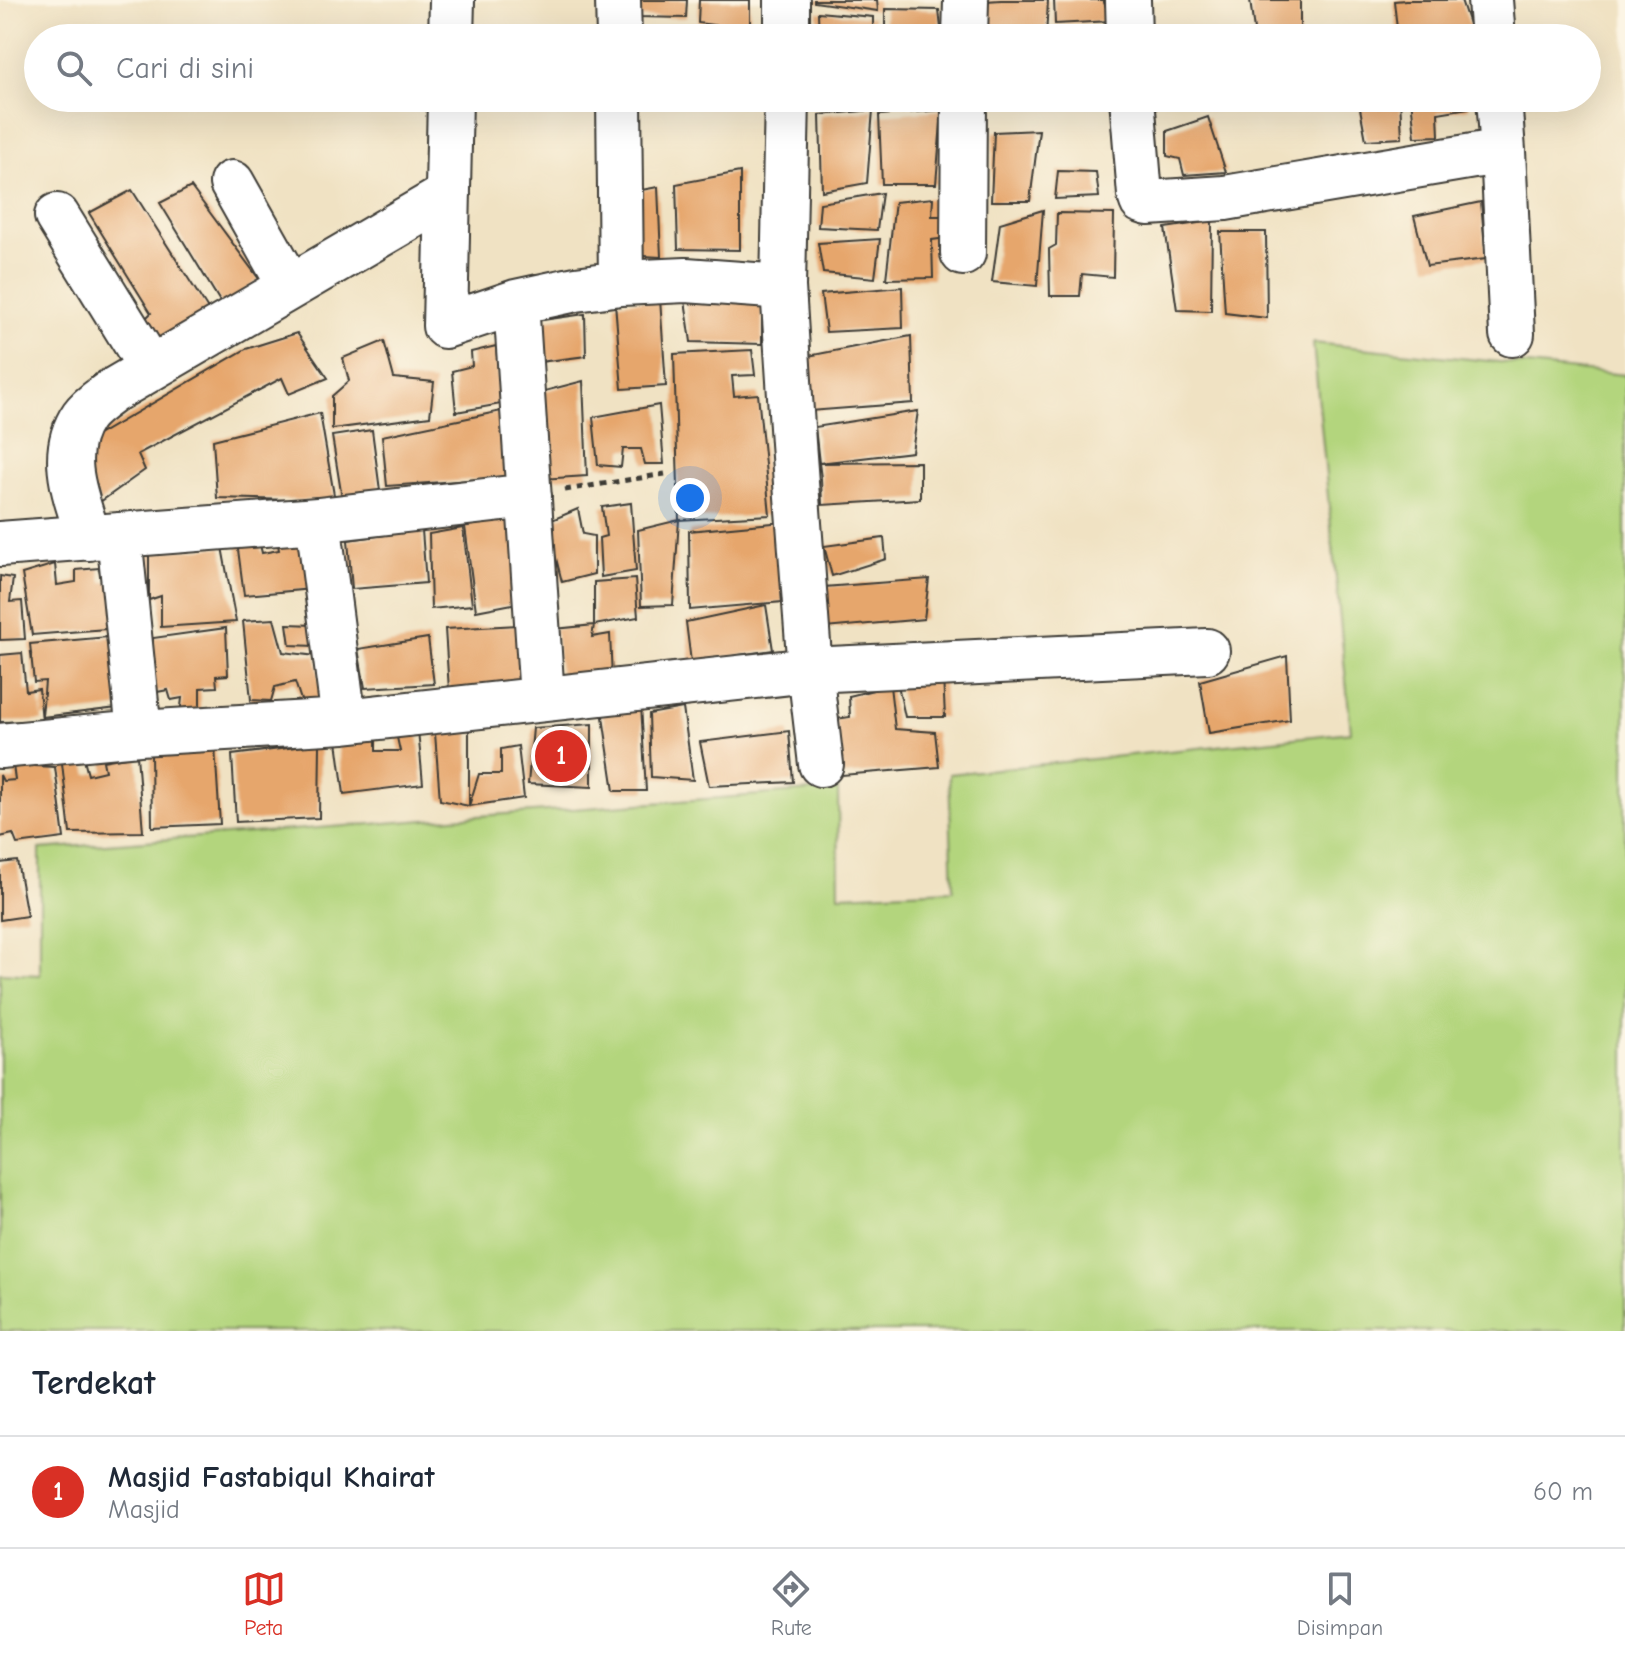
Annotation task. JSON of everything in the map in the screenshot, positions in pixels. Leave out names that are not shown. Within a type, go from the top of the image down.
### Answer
[{"type":"street","points":[[451,24],[452,0]]},
{"type":"street","points":[[618,0],[619,24]]},
{"type":"street","points":[[787,0],[787,24]]},
{"type":"street","points":[[965,24],[966,0]]},
{"type":"street","points":[[1128,0],[1129,24]]},
{"type":"street","points":[[1490,0],[1492,24]]},
{"type":"street","points":[[450,112],[445,326],[516,302],[621,283],[686,280],[783,287]]},
{"type":"street","points":[[619,112],[621,283]]},
{"type":"street","points":[[787,112],[783,287],[810,670],[821,764]]},
{"type":"street","points":[[963,253],[964,112]]},
{"type":"street","points":[[1133,112],[1140,195],[1142,201],[1148,203],[1225,198],[1503,151]]},
{"type":"street","points":[[1500,112],[1512,334]]},
{"type":"street","points":[[232,183],[290,286]]},
{"type":"street","points":[[139,733],[104,536],[73,489],[69,462],[71,440],[84,414],[112,391],[448,195]]},
{"type":"street","points":[[57,216],[151,368]]},
{"type":"street","points":[[516,302],[542,698]]},
{"type":"street","points":[[0,544],[318,520],[529,496]]},
{"type":"street","points":[[318,520],[344,721]]},
{"type":"street","points":[[0,746],[139,733],[344,721],[810,670],[1207,651]]},
{"type":"path","points":[[529,496],[665,474]]},
{"type":"green space","points":[[1313,343],[1625,375],[1625,1331],[0,1331],[0,973],[40,975],[40,849],[838,789],[839,895],[953,890],[949,774],[1351,732]]},
{"type":"building","points":[[641,0],[687,0],[686,18],[639,17]]},
{"type":"building","points":[[699,0],[750,0],[750,24],[698,23]]},
{"type":"building","points":[[877,0],[878,11],[814,2]]},
{"type":"building","points":[[1048,0],[1047,24],[980,24],[986,1]]},
{"type":"building","points":[[1054,0],[1103,0],[1111,21],[1055,24]]},
{"type":"building","points":[[1250,0],[1300,0],[1300,24],[1253,24]]},
{"type":"building","points":[[1461,0],[1469,24],[1396,24],[1394,1]]},
{"type":"building","points":[[885,9],[939,10],[940,24],[885,24]]},
{"type":"building","points":[[818,12],[873,17],[873,24],[818,24]]},
{"type":"building","points":[[873,112],[867,183],[822,191],[820,115]]},
{"type":"building","points":[[942,112],[936,184],[882,184],[879,115]]},
{"type":"building","points":[[1361,112],[1401,112],[1402,138],[1366,140]]},
{"type":"building","points":[[1412,112],[1444,112],[1438,113],[1439,136],[1415,137]]},
{"type":"building","points":[[1208,117],[1226,172],[1184,175],[1180,159],[1167,156],[1167,131]]},
{"type":"building","points":[[1039,130],[1030,201],[991,201],[994,132]]},
{"type":"building","points":[[1058,171],[1096,172],[1099,197],[1055,199]]},
{"type":"building","points":[[740,172],[740,250],[678,249],[676,184]]},
{"type":"building","points":[[191,187],[259,279],[224,308],[160,203]]},
{"type":"building","points":[[658,187],[661,257],[626,255],[614,195]]},
{"type":"building","points":[[132,190],[216,322],[148,357],[130,334],[151,313],[89,213]]},
{"type":"building","points":[[882,193],[877,230],[818,227],[820,203]]},
{"type":"building","points":[[933,198],[932,216],[950,216],[956,237],[932,240],[933,278],[886,279],[895,202]]},
{"type":"building","points":[[1481,202],[1486,259],[1427,266],[1414,216]]},
{"type":"building","points":[[1043,210],[1037,286],[992,282],[1000,223]]},
{"type":"building","points":[[1057,213],[1114,214],[1113,277],[1082,274],[1080,296],[1050,296],[1049,249],[1056,245]]},
{"type":"building","points":[[1212,221],[1211,311],[1177,310],[1165,228]]},
{"type":"building","points":[[1220,232],[1266,232],[1267,318],[1225,313]]},
{"type":"building","points":[[880,239],[875,278],[823,273],[818,243]]},
{"type":"building","points":[[902,287],[903,328],[826,332],[821,294]]},
{"type":"building","points":[[660,299],[666,386],[622,389],[615,303]]},
{"type":"building","points":[[685,300],[762,300],[762,344],[691,342]]},
{"type":"building","points":[[585,314],[586,356],[539,362],[536,321]]},
{"type":"building","points":[[297,333],[328,378],[289,394],[282,378],[138,454],[145,470],[100,502],[79,465],[93,438],[246,349]]},
{"type":"building","points":[[911,336],[913,403],[810,411],[803,357]]},
{"type":"building","points":[[384,341],[394,378],[434,382],[430,416],[332,429],[332,396],[349,381],[343,358]]},
{"type":"building","points":[[496,346],[501,404],[456,412],[452,371],[472,366],[471,352]]},
{"type":"building","points":[[752,350],[755,375],[732,376],[734,396],[758,394],[770,515],[679,520],[674,354]]},
{"type":"building","points":[[583,381],[587,476],[541,479],[533,394]]},
{"type":"building","points":[[659,405],[664,464],[645,464],[641,449],[623,449],[621,467],[598,465],[593,417]]},
{"type":"building","points":[[506,410],[512,477],[387,486],[382,436]]},
{"type":"building","points":[[918,411],[912,452],[819,463],[815,427]]},
{"type":"building","points":[[320,413],[335,501],[217,498],[213,440]]},
{"type":"building","points":[[372,430],[381,498],[342,498],[332,436]]},
{"type":"building","points":[[920,462],[920,499],[822,505],[819,463]]},
{"type":"building","points":[[631,503],[636,571],[601,577],[599,538],[606,536],[602,507]]},
{"type":"building","points":[[578,509],[583,534],[594,536],[594,574],[562,582],[547,522]]},
{"type":"building","points":[[512,510],[523,602],[476,611],[464,519]]},
{"type":"building","points":[[679,520],[673,605],[641,606],[638,530]]},
{"type":"building","points":[[783,522],[783,602],[690,610],[689,531]]},
{"type":"building","points":[[463,528],[472,605],[431,609],[429,534]]},
{"type":"building","points":[[422,530],[426,583],[352,589],[348,540]]},
{"type":"building","points":[[300,536],[312,589],[244,595],[237,542],[259,541],[262,553],[279,550],[277,539]]},
{"type":"building","points":[[884,538],[886,559],[832,576],[824,546]]},
{"type":"building","points":[[222,547],[236,622],[161,627],[161,596],[149,600],[149,552]]},
{"type":"building","points":[[55,564],[57,585],[76,582],[76,570],[99,568],[102,582],[113,582],[118,628],[32,635],[22,574]]},
{"type":"building","points":[[0,576],[13,578],[10,602],[22,601],[25,639],[0,640]]},
{"type":"building","points":[[635,579],[638,617],[594,625],[594,582]]},
{"type":"building","points":[[929,579],[924,619],[825,628],[824,587]]},
{"type":"building","points":[[766,605],[773,650],[691,662],[686,622]]},
{"type":"building","points":[[274,619],[283,652],[316,656],[323,703],[302,703],[295,682],[275,687],[271,701],[251,700],[243,621]]},
{"type":"building","points":[[287,624],[314,625],[315,646],[290,645]]},
{"type":"building","points":[[519,625],[525,686],[449,690],[445,629]]},
{"type":"building","points":[[594,625],[592,637],[610,634],[612,678],[561,684],[555,629]]},
{"type":"building","points":[[226,628],[228,675],[216,676],[217,687],[200,688],[200,712],[180,715],[182,698],[171,700],[168,690],[152,693],[153,638]]},
{"type":"building","points":[[119,636],[117,708],[42,717],[45,681],[34,682],[30,644]]},
{"type":"building","points":[[428,638],[434,684],[365,688],[358,649]]},
{"type":"building","points":[[22,653],[26,691],[39,689],[42,721],[0,722],[0,655]]},
{"type":"building","points":[[1287,656],[1290,720],[1209,733],[1200,681]]},
{"type":"building","points":[[943,676],[945,717],[905,717],[898,685]]},
{"type":"building","points":[[890,686],[895,729],[935,732],[939,767],[842,775],[836,719],[850,717],[849,696]]},
{"type":"building","points":[[641,705],[646,791],[614,791],[602,710]]},
{"type":"building","points":[[683,708],[693,780],[651,777],[649,714]]},
{"type":"building","points":[[592,724],[592,787],[528,784],[533,728]]},
{"type":"building","points":[[376,730],[376,751],[400,751],[396,733],[418,730],[423,784],[344,794],[337,741]]},
{"type":"building","points":[[469,730],[469,806],[440,800],[435,733]]},
{"type":"building","points":[[789,731],[793,782],[709,786],[700,742]]},
{"type":"building","points":[[320,744],[319,818],[236,822],[232,755]]},
{"type":"building","points":[[518,746],[524,798],[469,806],[479,774],[501,774],[501,749]]},
{"type":"building","points":[[215,747],[220,824],[152,827],[151,753]]},
{"type":"building","points":[[137,755],[143,832],[70,833],[62,763],[83,756],[88,775],[105,771],[103,761]]},
{"type":"building","points":[[13,765],[55,767],[64,838],[17,844],[13,834],[0,837],[0,775],[3,781],[15,780]]},
{"type":"building","points":[[17,861],[27,916],[0,920],[0,863]]},
{"type":"place","name":"Masjid Fastabiqul Khairat","points":[[561,756]]}]
